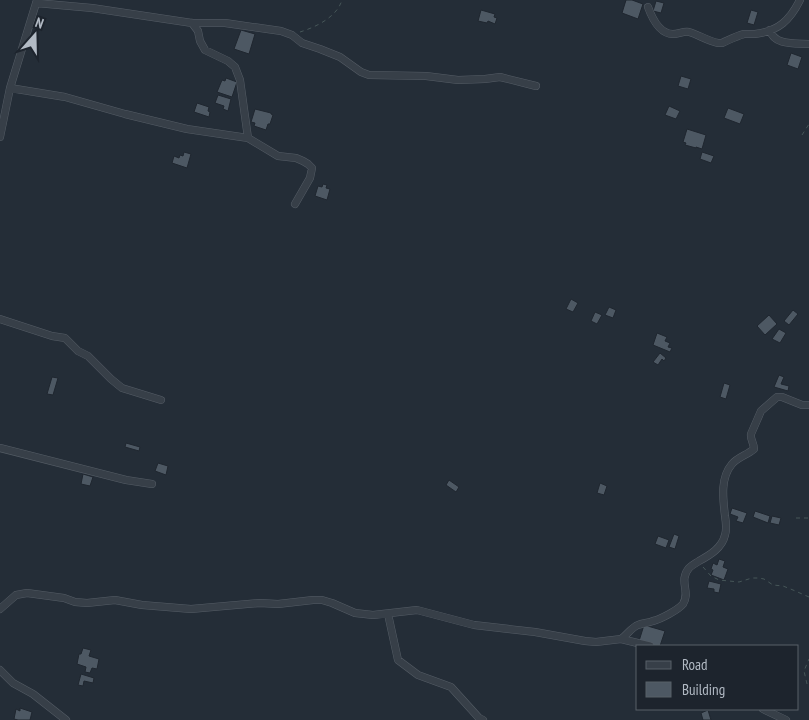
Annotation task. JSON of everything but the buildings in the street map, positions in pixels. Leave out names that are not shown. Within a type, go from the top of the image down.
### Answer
[{"type":"street","points":[[648,7],[660,28],[666,32],[673,34],[687,32],[722,43],[743,34],[756,34],[777,28],[791,16],[800,0]]},
{"type":"street","points":[[0,137],[10,88],[37,2],[192,23],[225,23],[281,31],[292,35],[302,43],[340,57],[361,72],[369,75],[426,76],[458,80],[500,77],[536,86]]},
{"type":"street","points":[[192,23],[198,31],[205,50],[228,61],[235,67],[240,80],[248,138]]},
{"type":"street","points":[[770,30],[775,39],[782,42],[809,44]]},
{"type":"street","points":[[10,88],[64,97],[186,129],[248,138],[278,156],[296,158],[312,168],[310,178],[295,204]]},
{"type":"street","points":[[0,319],[45,334],[65,338],[78,351],[88,356],[122,388],[160,400]]},
{"type":"street","points":[[621,639],[638,625],[655,621],[683,604],[686,590],[684,578],[690,568],[716,551],[721,545],[726,527],[724,481],[732,464],[754,449],[750,438],[761,411],[777,397],[782,397],[802,405],[809,405]]},
{"type":"street","points":[[0,448],[126,480],[152,484]]},
{"type":"street","points":[[0,609],[16,595],[27,593],[64,598],[75,602],[87,603],[115,600],[142,605],[191,609],[322,600],[355,613],[373,616],[417,610],[474,625],[535,632],[585,641],[596,642],[621,639],[646,645]]},
{"type":"street","points":[[388,614],[398,660],[418,675],[451,688],[483,720]]},
{"type":"street","points":[[0,670],[13,683],[33,694],[66,720]]},
{"type":"street","points":[[765,710],[786,720]]},
{"type":"path","points":[[292,35],[316,27],[336,12],[342,0]]},
{"type":"path","points":[[802,135],[809,124]]},
{"type":"path","points":[[796,518],[809,518]]},
{"type":"path","points":[[697,562],[711,576],[719,580],[735,582],[760,578],[773,585],[794,590],[809,597]]},
{"type":"path","points":[[807,684],[804,671],[809,659]]}]
